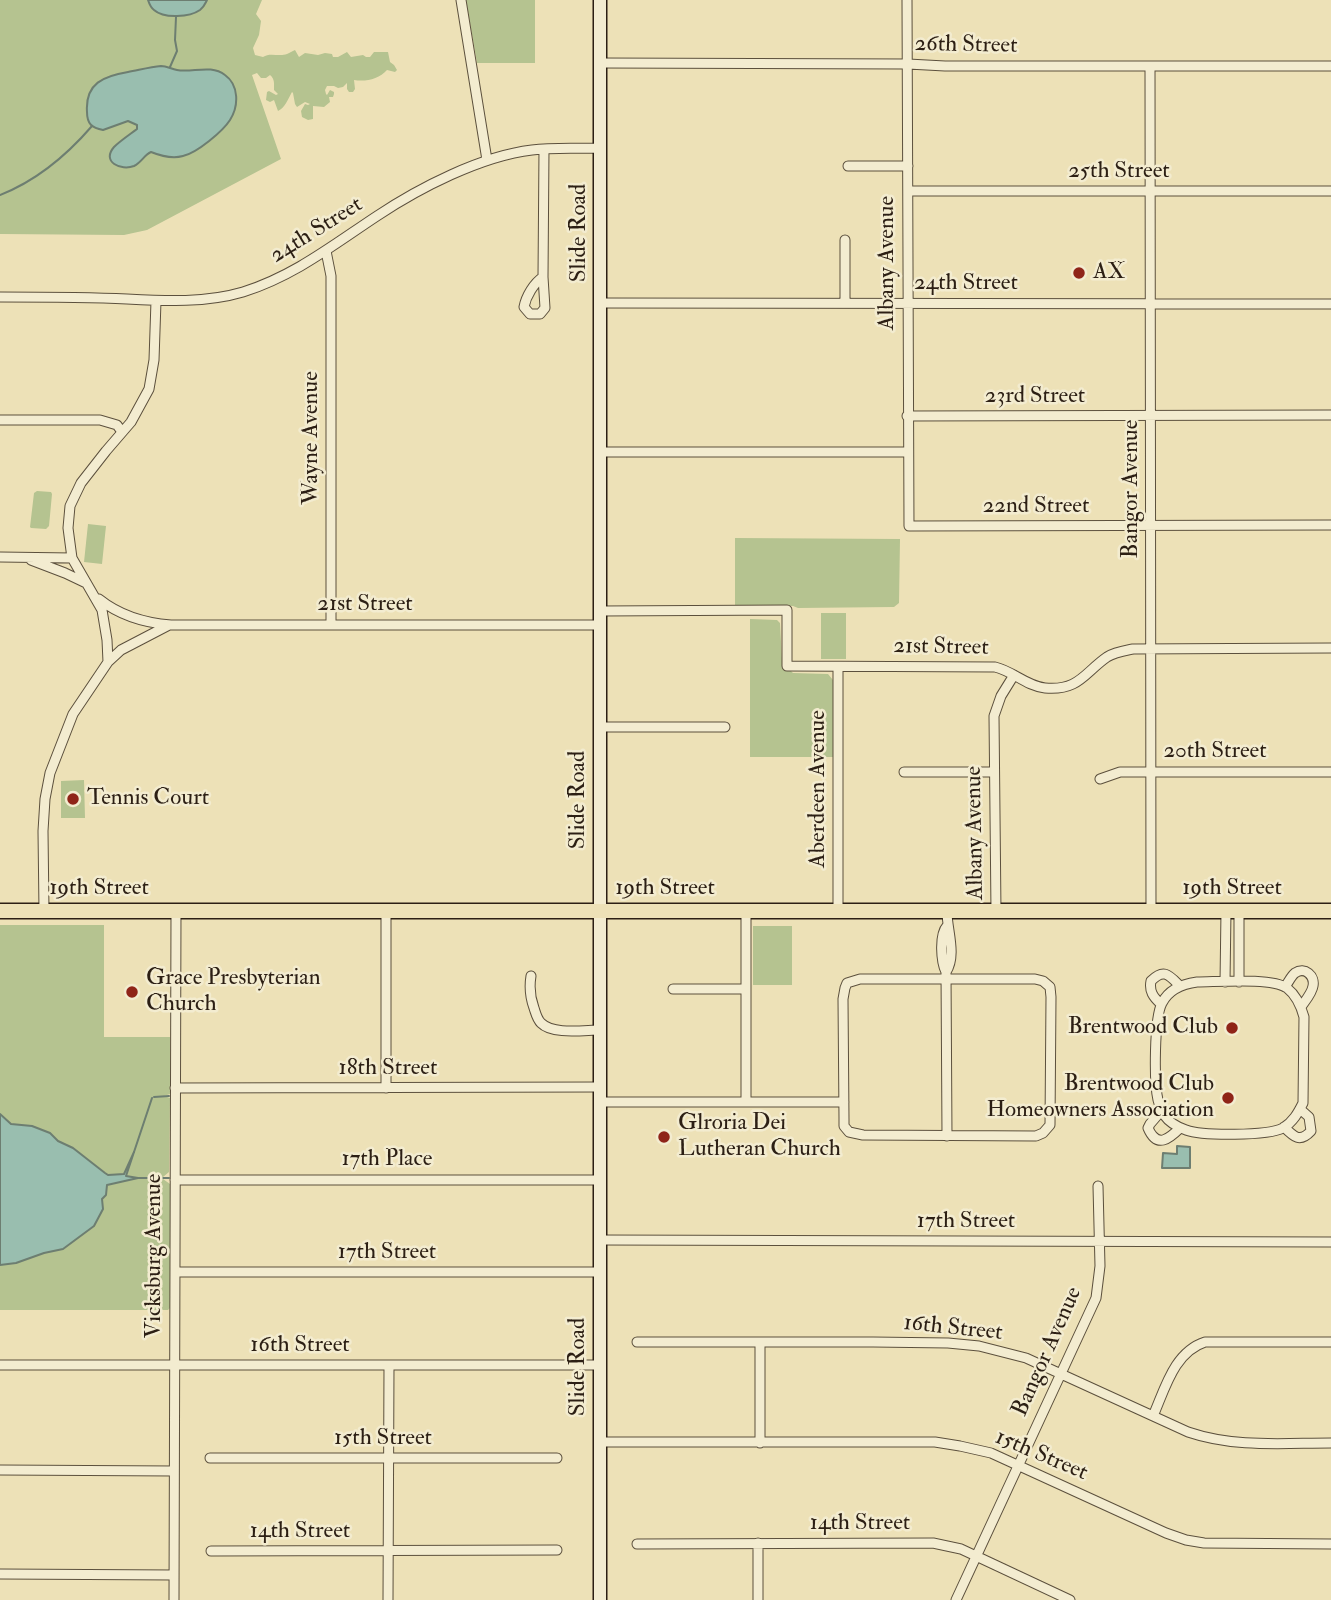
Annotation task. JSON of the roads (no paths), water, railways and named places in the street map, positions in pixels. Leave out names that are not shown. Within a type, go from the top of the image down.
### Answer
[{"type":"main road","name":"Slide Road","points":[[600,0],[600,1600]]},
{"type":"main road","name":"19th Street","points":[[0,911],[838,912],[947,919],[996,912],[1331,911]]},
{"type":"street","points":[[461,0],[487,160]]},
{"type":"street","name":"Albany Avenue","points":[[907,0],[909,526]]},
{"type":"street","name":"26th Street","points":[[601,63],[1331,66]]},
{"type":"street","name":"Bangor Avenue","points":[[1150,66],[1152,911]]},
{"type":"street","name":"24th Street","points":[[0,297],[156,301],[215,298],[241,293],[286,275],[412,195],[487,160],[544,149],[601,148]]},
{"type":"street","points":[[543,277],[544,149]]},
{"type":"street","points":[[848,166],[908,166]]},
{"type":"street","name":"25th Street","points":[[908,191],[1331,191]]},
{"type":"street","points":[[845,240],[845,303]]},
{"type":"street","name":"Wayne Avenue","points":[[326,251],[331,276],[331,624]]},
{"type":"street","points":[[44,911],[43,831],[50,773],[73,714],[107,662],[107,640],[102,610],[72,558],[68,528],[70,506],[81,483],[131,422],[149,389],[153,370],[156,301]]},
{"type":"street","name":"24th Street","points":[[601,303],[1331,304]]},
{"type":"street","name":"23rd Street","points":[[907,416],[1331,415]]},
{"type":"street","points":[[0,420],[100,420],[117,425],[122,432]]},
{"type":"street","points":[[601,452],[908,452]]},
{"type":"street","name":"22nd Street","points":[[909,526],[1331,525]]},
{"type":"street","points":[[0,557],[72,558]]},
{"type":"street","points":[[23,557],[86,583]]},
{"type":"street","name":"21st Street","points":[[95,596],[125,614],[155,624],[171,625],[600,625]]},
{"type":"street","name":"21st Street","points":[[600,611],[787,610],[788,666],[995,667],[1045,688],[1079,681],[1119,651],[1331,648]]},
{"type":"street","name":"21st Street","points":[[107,662],[121,650],[171,625]]},
{"type":"street","name":"Aberdeen Avenue","points":[[838,667],[838,912]]},
{"type":"street","name":"Albany Avenue","points":[[996,912],[995,716],[1001,696],[1014,675]]},
{"type":"street","points":[[600,727],[725,727]]},
{"type":"street","name":"20th Street","points":[[1100,779],[1120,772],[1152,771],[1331,772]]},
{"type":"street","points":[[904,772],[994,772]]},
{"type":"street","name":"Vicksburg Avenue","points":[[174,1600],[176,911]]},
{"type":"street","points":[[1232,911],[1239,982]]},
{"type":"street","points":[[1225,982],[1232,911]]},
{"type":"street","points":[[386,912],[386,1088]]},
{"type":"street","points":[[746,912],[746,1102]]},
{"type":"street","points":[[947,919],[951,932],[950,966],[946,976],[947,1136]]},
{"type":"street","points":[[1285,987],[1294,973],[1308,971],[1312,976],[1313,986],[1301,1007]]},
{"type":"street","points":[[1161,1004],[1151,991],[1152,981],[1157,975],[1169,975],[1180,986]]},
{"type":"street","points":[[531,976],[531,999],[538,1020],[543,1025],[557,1030],[600,1030]]},
{"type":"street","points":[[946,976],[1035,979],[1050,987],[1050,1125],[1044,1132],[1036,1136],[863,1135],[849,1132],[844,1126],[843,999],[847,983],[860,979],[946,976]]},
{"type":"street","points":[[1197,982],[1225,982],[1278,984],[1285,987],[1301,1007],[1304,1017],[1303,1103],[1292,1121],[1283,1127],[1264,1133],[1208,1133],[1186,1130],[1165,1116],[1157,1100],[1156,1026],[1161,1004],[1167,995],[1180,986],[1197,982]]},
{"type":"street","points":[[673,989],[746,989]]},
{"type":"street","name":"18th Street","points":[[175,1088],[600,1087]]},
{"type":"street","points":[[600,1102],[844,1102]]},
{"type":"street","points":[[1283,1127],[1298,1138],[1303,1138],[1311,1131],[1309,1117],[1300,1109]]},
{"type":"street","points":[[1162,1110],[1148,1128],[1154,1138],[1159,1141],[1170,1139],[1180,1128]]},
{"type":"street","name":"17th Place","points":[[175,1180],[600,1180]]},
{"type":"street","name":"Bangor Avenue","points":[[956,1600],[1096,1298],[1099,1281],[1098,1186]]},
{"type":"street","name":"17th Street","points":[[600,1240],[1331,1241]]},
{"type":"street","name":"17th Street","points":[[174,1272],[600,1272]]},
{"type":"street","name":"16th Street","points":[[637,1342],[948,1343],[979,1346],[1026,1358],[1188,1432],[1219,1441],[1331,1443]]},
{"type":"street","points":[[760,1342],[760,1443]]},
{"type":"street","points":[[1153,1416],[1178,1362],[1194,1345],[1205,1342],[1331,1342]]},
{"type":"street","name":"16th Street","points":[[0,1365],[600,1365]]},
{"type":"street","points":[[388,1600],[389,1366]]},
{"type":"street","name":"15th Street","points":[[600,1442],[934,1442],[991,1452],[1186,1540],[1226,1544],[1331,1544]]},
{"type":"street","name":"15th Street","points":[[210,1458],[557,1458]]},
{"type":"street","points":[[0,1470],[174,1471]]},
{"type":"street","points":[[758,1543],[758,1600]]},
{"type":"street","name":"14th Street","points":[[637,1544],[933,1543],[976,1556],[1070,1600]]},
{"type":"street","name":"14th Street","points":[[211,1551],[557,1550]]},
{"type":"street","points":[[0,1574],[174,1574]]},
{"type":"waterway","points":[[170,67],[177,51],[176,17]]},
{"type":"waterway","points":[[0,195],[50,166],[92,126]]},
{"type":"waterway","points":[[154,1097],[169,1096]]},
{"type":"waterway","points":[[134,1152],[152,1098]]},
{"type":"waterway","points":[[138,1178],[157,1178]]},
{"type":"waterway","points":[[159,1178],[169,1178]]},
{"type":"place","name":"AX","points":[[1079,273]]},
{"type":"place","name":"Tennis Court","points":[[73,799]]},
{"type":"place","name":"Grace Presbyterian Church","points":[[132,992]]},
{"type":"place","name":"Brentwood Club","points":[[1232,1028]]},
{"type":"place","name":"Brentwood Club Homeowners Association","points":[[1228,1098]]},
{"type":"place","name":"Glroria Dei Lutheran Church","points":[[664,1137]]}]
